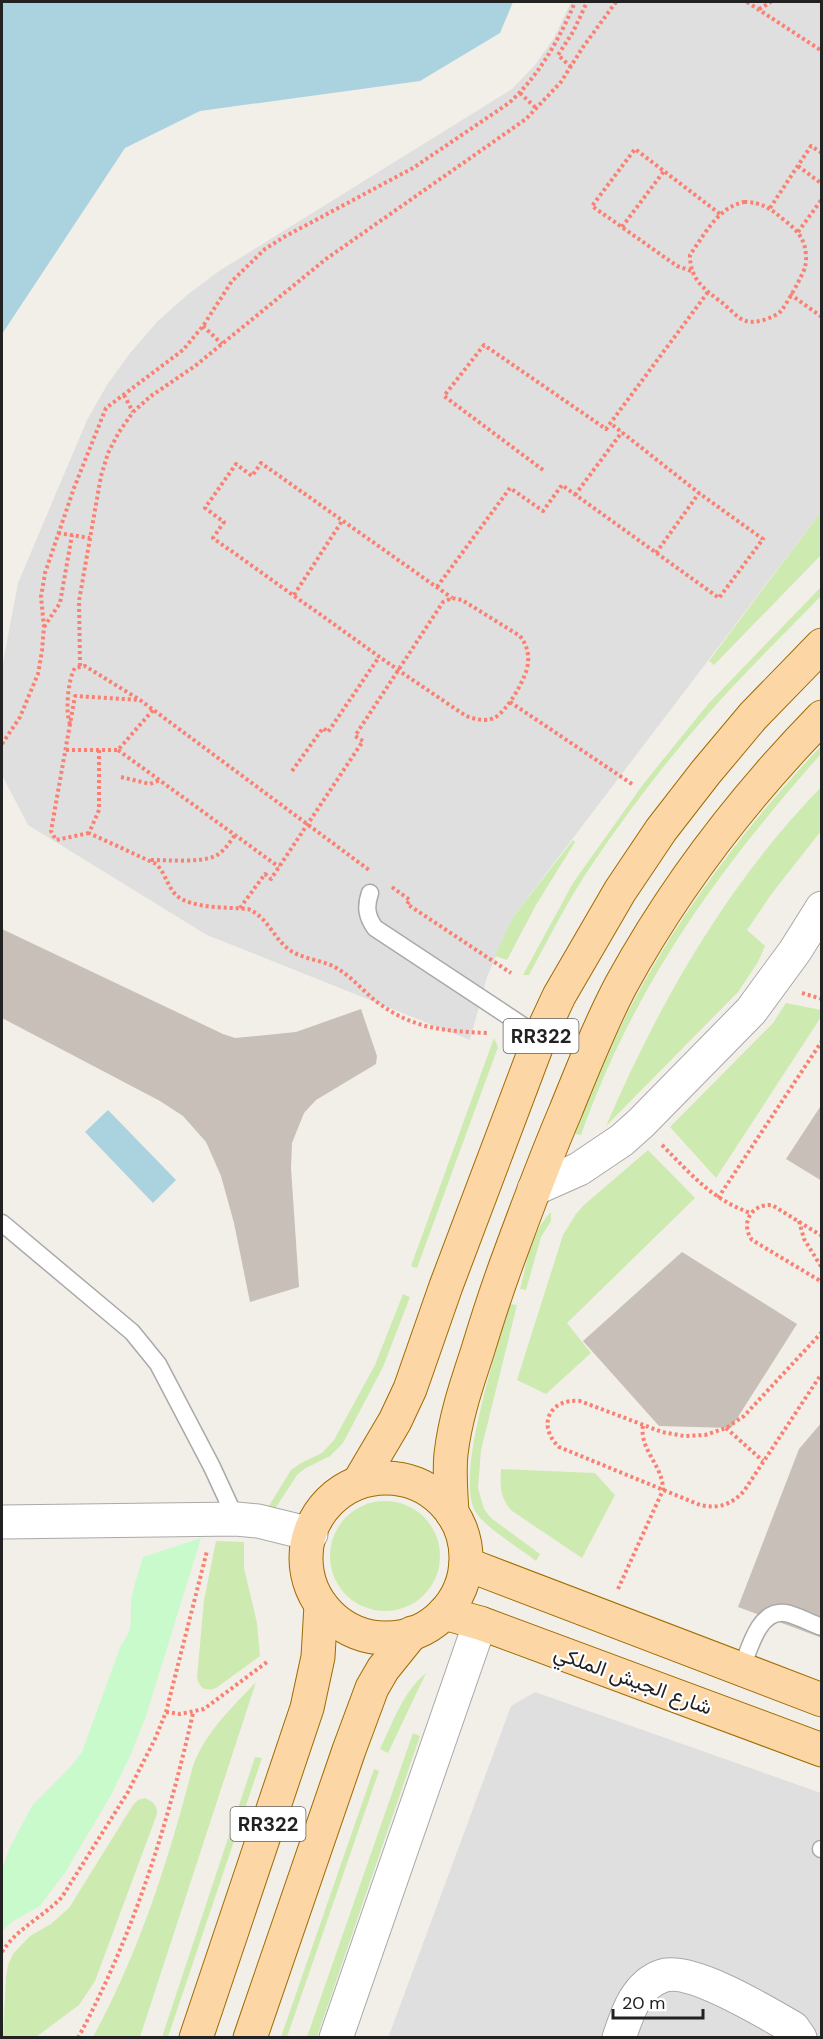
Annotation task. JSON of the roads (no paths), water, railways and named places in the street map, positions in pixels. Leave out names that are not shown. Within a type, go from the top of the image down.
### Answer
[{"type":"main road","name":"RR322","points":[[359,1482],[395,1421],[410,1389],[446,1286],[540,1037],[559,996],[620,891],[661,830],[753,716],[822,645]]},
{"type":"main road","name":"RR322","points":[[452,1513],[451,1456],[454,1429],[461,1402],[498,1286],[591,1046],[653,928],[690,873],[772,768],[822,717]]},
{"type":"main road","name":"RR322","points":[[385,1478],[410,1481],[441,1499],[452,1513],[461,1529],[466,1564],[455,1599],[444,1613],[429,1625],[412,1633],[387,1638],[362,1634],[339,1623],[321,1605],[312,1590],[305,1556],[315,1520],[326,1504],[341,1491],[359,1482],[385,1478]]},
{"type":"main road","points":[[466,1564],[822,1700]]},
{"type":"main road","name":"RR322","points":[[196,2037],[307,1708],[318,1657],[321,1605]]},
{"type":"main road","name":"شارع الجيش الملكي","points":[[444,1613],[480,1623],[822,1750]]},
{"type":"main road","name":"RR322","points":[[250,2037],[368,1699],[383,1669],[412,1633]]},
{"type":"street","points":[[534,1189],[579,1169],[622,1140],[641,1123],[751,1011],[795,951],[822,908]]},
{"type":"street","points":[[2,1522],[224,1519],[258,1521],[311,1534]]},
{"type":"street","points":[[336,2037],[480,1623]]},
{"type":"street","points":[[619,2037],[636,1996],[648,1983],[664,1975],[685,1976],[728,1992],[793,2028],[800,2037]]},
{"type":"lane","points":[[370,893],[367,911],[375,928],[540,1037]]},
{"type":"lane","points":[[2,1223],[132,1332],[158,1364],[212,1467],[224,1519]]},
{"type":"lane","points":[[741,1670],[760,1625],[770,1616],[784,1613],[822,1627]]},
{"type":"water","points":[[2,2],[513,2],[500,33],[420,81],[200,111],[125,148],[2,334]]},
{"type":"water","points":[[108,1110],[176,1180],[153,1203],[85,1132]]}]
